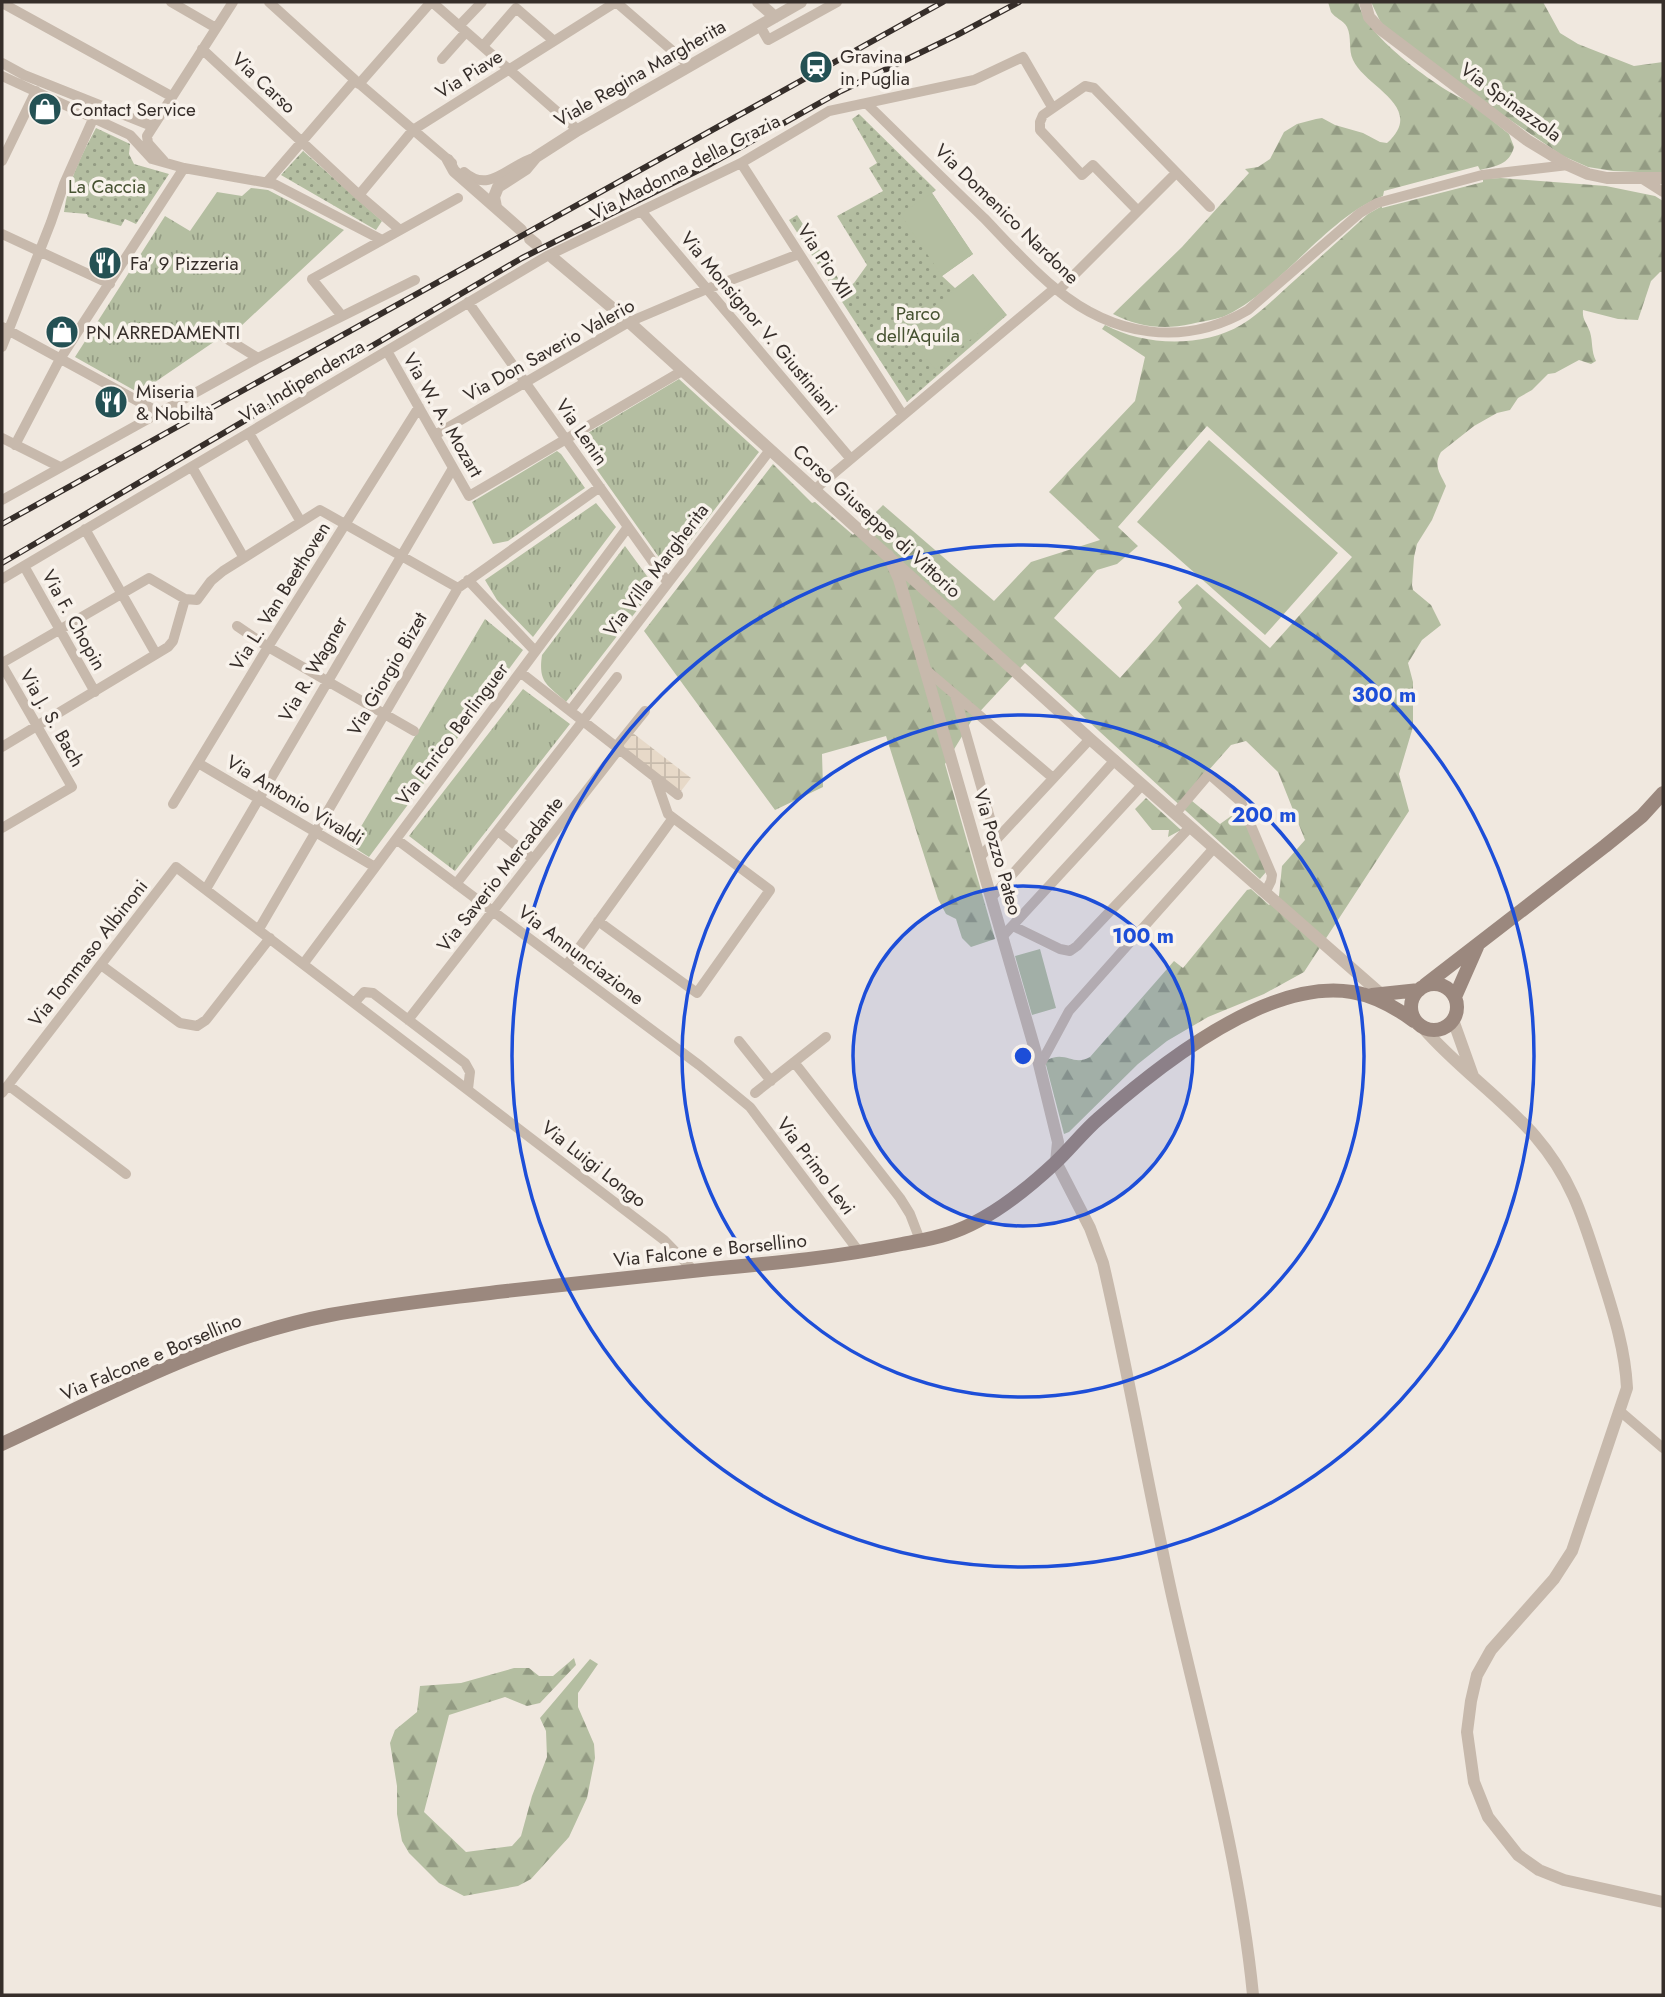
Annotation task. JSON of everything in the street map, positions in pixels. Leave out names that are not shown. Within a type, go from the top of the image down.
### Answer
[{"type":"main road","points":[[1422,988],[1432,984],[1445,987],[1455,997],[1457,1005],[1453,1020],[1443,1029],[1419,1025],[1411,1015],[1411,1001],[1422,988],[1642,816],[1663,793]]},
{"type":"main road","points":[[1455,997],[1477,946]]},
{"type":"main road","name":"Via Falcone e Borsellino","points":[[2,1444],[192,1356],[249,1335],[327,1315],[407,1303],[817,1259],[860,1253],[947,1234],[982,1218],[1020,1193],[1056,1162],[1096,1121],[1148,1078],[1189,1046],[1236,1020],[1298,995],[1344,991],[1374,995],[1422,988]]},
{"type":"main road","name":"Via Falcone e Borsellino","points":[[1374,995],[1419,1025]]},
{"type":"street","points":[[171,2],[216,28]]},
{"type":"street","points":[[167,164],[148,143],[147,136],[233,2]]},
{"type":"street","points":[[269,2],[448,160],[454,171],[483,199],[496,207],[529,238]]},
{"type":"street","points":[[267,182],[431,2],[578,130]]},
{"type":"street","points":[[442,59],[482,2]]},
{"type":"street","points":[[616,2],[690,66]]},
{"type":"street","name":"Via Piave","points":[[359,194],[414,130],[616,2]]},
{"type":"street","points":[[758,2],[775,17]]},
{"type":"street","name":"Viale Regina Margherita","points":[[496,207],[494,197],[498,187],[526,169],[536,158],[578,130],[801,2]]},
{"type":"street","points":[[760,26],[768,40],[837,2]]},
{"type":"street","name":"Via Spinazzola","points":[[1365,2],[1369,17],[1379,27],[1527,140],[1568,165],[1588,174],[1607,178],[1663,178]]},
{"type":"street","points":[[2,3],[171,96]]},
{"type":"street","points":[[483,46],[516,8],[554,41]]},
{"type":"street","name":"Via Carso","points":[[202,49],[400,230]]},
{"type":"street","name":"Via Madonna della Grazia","points":[[550,257],[741,163],[829,111],[974,80],[1024,57],[1052,107]]},
{"type":"street","points":[[2,63],[24,75],[152,126]]},
{"type":"street","points":[[2,76],[130,135],[152,159],[184,168],[267,182],[382,240]]},
{"type":"street","points":[[1138,211],[1093,165],[1082,175],[1042,134],[1041,118],[1052,107],[1085,86],[1091,87],[1210,207]]},
{"type":"street","points":[[2,162],[36,91]]},
{"type":"street","name":"Via Domenico Nardone","points":[[866,103],[1057,290],[1100,317],[1137,330],[1175,332],[1203,329],[1227,322],[1248,310],[1360,213],[1377,203],[1482,175],[1568,165]]},
{"type":"street","points":[[2,347],[5,329],[40,251],[64,184],[93,119]]},
{"type":"street","name":"Viale Regina Margherita","points":[[448,160],[473,180],[480,181],[491,180],[526,160],[536,158]]},
{"type":"street","name":"Via Pio XII","points":[[741,163],[902,414]]},
{"type":"street","points":[[15,444],[60,359],[184,168]]},
{"type":"street","points":[[814,490],[902,414],[1057,290],[1176,173]]},
{"type":"street","points":[[1641,178],[1663,192]]},
{"type":"street","points":[[342,316],[312,279],[458,198]]},
{"type":"street","name":"Via Monsignor V. Giustiniani","points":[[641,211],[850,458]]},
{"type":"street","points":[[2,234],[110,284]]},
{"type":"street","name":"Via Don Saverio Valerio","points":[[435,435],[629,322],[799,254]]},
{"type":"street","name":"Via Indipendenza","points":[[2,579],[468,302],[550,257]]},
{"type":"street","name":"Corso Giuseppe di Vittorio","points":[[550,257],[629,322],[1090,739],[1265,893],[1374,995]]},
{"type":"street","name":"Via Indipendenza","points":[[2,500],[258,358],[415,280]]},
{"type":"street","name":"Via Lenin","points":[[468,302],[668,583]]},
{"type":"street","points":[[5,329],[158,412]]},
{"type":"street","points":[[224,337],[258,358]]},
{"type":"street","name":"Via W. A. Mozart","points":[[387,351],[469,496],[566,439]]},
{"type":"street","points":[[566,439],[682,371]]},
{"type":"street","name":"Via L. Van Beethoven","points":[[173,804],[344,524],[419,407]]},
{"type":"street","points":[[249,433],[301,522]]},
{"type":"street","points":[[2,438],[60,467]]},
{"type":"street","name":"Via Villa Margherita","points":[[570,711],[770,450]]},
{"type":"street","points":[[192,467],[244,558]]},
{"type":"street","name":"Via R. Wagner","points":[[206,889],[453,468]]},
{"type":"street","name":"Via Giorgio Bizet","points":[[259,929],[458,588],[600,487]]},
{"type":"street","points":[[2,664],[149,578],[185,599],[193,601],[200,598],[217,576],[320,510],[458,588]]},
{"type":"street","name":"Via Enrico Berlinguer","points":[[304,963],[628,527]]},
{"type":"street","points":[[85,529],[156,654]]},
{"type":"street","name":"Via Pozzo Pateo","points":[[888,555],[898,579],[1040,1065],[1058,1142],[1056,1162]]},
{"type":"street","name":"Via F. Chopin","points":[[23,566],[95,692]]},
{"type":"street","points":[[468,580],[535,651]]},
{"type":"street","points":[[2,747],[168,647],[173,641],[185,599]]},
{"type":"street","points":[[237,626],[268,647],[414,731]]},
{"type":"street","name":"Via J. S. Bach","points":[[2,664],[72,788],[2,828]]},
{"type":"street","points":[[924,668],[1053,778]]},
{"type":"street","points":[[520,672],[678,795]]},
{"type":"street","points":[[456,884],[617,677]]},
{"type":"street","name":"Via Pozzo Pateo","points":[[955,695],[996,839]]},
{"type":"street","name":"Via Saverio Mercadante","points":[[408,1020],[645,710]]},
{"type":"street","points":[[979,858],[1090,739]]},
{"type":"street","points":[[991,898],[1115,760]]},
{"type":"street","name":"Via Antonio Vivaldi","points":[[198,763],[375,867]]},
{"type":"street","points":[[1175,814],[1209,774],[1238,799],[1272,875],[1265,893]]},
{"type":"street","points":[[598,921],[696,993],[770,890],[668,814],[655,777]]},
{"type":"street","points":[[1002,937],[1142,785]]},
{"type":"street","points":[[566,966],[673,818]]},
{"type":"street","points":[[1013,926],[1060,949],[1070,951],[1190,827]]},
{"type":"street","points":[[498,831],[533,859]]},
{"type":"street","name":"Via Annunciazione","points":[[396,839],[744,1101]]},
{"type":"street","points":[[1040,1065],[1069,1011],[1214,848]]},
{"type":"street","name":"Via Luigi Longo","points":[[176,867],[664,1240],[694,1271]]},
{"type":"street","name":"Via Tommaso Albinoni","points":[[5,1089],[176,867]]},
{"type":"street","points":[[101,965],[180,1023],[197,1026],[206,1020],[270,937]]},
{"type":"street","points":[[355,1002],[364,992],[369,991],[466,1063],[470,1072],[468,1089]]},
{"type":"street","points":[[1453,1020],[1474,1079]]},
{"type":"street","points":[[1419,1025],[1443,1051],[1535,1136],[1563,1172],[1577,1200],[1619,1329],[1626,1361],[1627,1388],[1572,1551],[1554,1579],[1491,1650],[1477,1675],[1467,1732],[1471,1765],[1479,1794],[1488,1817],[1518,1855],[1539,1870],[1564,1880],[1663,1902]]},
{"type":"street","points":[[755,1093],[826,1037]]},
{"type":"street","points":[[739,1041],[771,1081]]},
{"type":"street","points":[[794,1062],[900,1198],[910,1214],[920,1240]]},
{"type":"street","points":[[5,1089],[126,1174]]},
{"type":"street","name":"Via Primo Levi","points":[[744,1101],[860,1253]]},
{"type":"street","points":[[1056,1162],[1090,1228],[1108,1286],[1156,1525],[1234,1866],[1253,1995]]},
{"type":"street","points":[[1620,1412],[1663,1448]]},
{"type":"green space","points":[[1328,2],[1359,2],[1363,14],[1385,43],[1418,71],[1474,105],[1509,134],[1514,147],[1509,158],[1501,164],[1480,170],[1478,166],[1384,191],[1383,196],[1342,220],[1267,288],[1223,317],[1181,326],[1161,327],[1132,322],[1113,314],[1182,247],[1249,173],[1245,169],[1258,167],[1270,159],[1284,132],[1297,124],[1322,118],[1380,142],[1387,143],[1398,130],[1400,119],[1397,108],[1353,60],[1347,27],[1331,12]]},
{"type":"green space","points":[[1371,2],[1543,2],[1560,33],[1578,44],[1634,66],[1663,62],[1663,173],[1588,167],[1563,156],[1466,90],[1381,23]]},
{"type":"green space","name":"Parco dell'Aquila","points":[[859,114],[936,190],[932,193],[973,254],[942,276],[955,288],[973,274],[1007,315],[907,402],[789,220],[797,215],[845,289],[854,283],[867,265],[837,216],[883,191],[869,168],[877,163],[852,119]]},
{"type":"green space","name":"La Caccia","points":[[96,128],[130,144],[129,154],[134,164],[169,174],[136,224],[125,219],[121,226],[88,217],[87,214],[64,212],[72,179]]},
{"type":"green space","points":[[303,151],[382,221],[376,230],[281,175]]},
{"type":"green space","points":[[1483,179],[1606,186],[1655,196],[1663,201],[1663,272],[1651,281],[1638,320],[1618,319],[1583,310],[1596,361],[1591,364],[1579,360],[1548,374],[1532,390],[1518,398],[1510,410],[1497,413],[1474,426],[1441,452],[1437,465],[1446,486],[1432,520],[1417,544],[1414,557],[1413,590],[1431,605],[1441,625],[1422,640],[1408,663],[1413,682],[1413,727],[1399,774],[1409,811],[1304,972],[1264,994],[1208,1017],[1167,1041],[1138,1064],[1064,1134],[1045,1061],[1058,1057],[1084,1060],[1090,1057],[1174,961],[1183,968],[1247,890],[1251,889],[1269,905],[1279,896],[1282,866],[1305,840],[1278,772],[1246,741],[1231,745],[1186,796],[1220,824],[1234,814],[1245,819],[1266,872],[1260,879],[1025,663],[972,720],[945,764],[995,939],[971,947],[962,938],[956,919],[946,914],[938,899],[886,736],[822,754],[823,787],[775,810],[644,631],[773,464],[812,503],[815,502],[853,535],[883,505],[994,601],[1031,562],[1100,540],[1049,492],[1135,401],[1145,357],[1102,329],[1105,325],[1137,337],[1173,342],[1209,338],[1226,332],[1241,325],[1262,309],[1368,214],[1382,206],[1483,182]],"holes":[[[1207,426],[1352,557],[1270,648],[1197,584],[1178,602],[1182,608],[1120,678],[1054,618],[1097,570],[1117,564],[1138,546],[1118,527]]]},
{"type":"green space","points":[[251,188],[268,190],[344,230],[240,327],[139,393],[75,357],[165,216],[190,231],[217,192],[242,196]]},
{"type":"green space","points":[[932,193],[973,254],[942,276],[900,214]]},
{"type":"green space","points":[[973,274],[1004,312],[935,369],[904,331]]},
{"type":"green space","points":[[679,379],[759,452],[668,570],[576,440]]},
{"type":"green space","points":[[1209,440],[1338,553],[1265,635],[1137,522]]},
{"type":"green space","points":[[557,451],[585,488],[508,541],[493,544],[472,502]]},
{"type":"green space","points":[[596,503],[616,527],[533,637],[497,600],[485,580]]},
{"type":"green space","points":[[625,546],[655,587],[566,702],[545,682],[541,672],[542,655]]},
{"type":"green space","points":[[485,619],[523,650],[369,857],[350,845]]},
{"type":"green space","points":[[523,689],[570,724],[455,871],[409,836]]},
{"type":"green space","points":[[1146,798],[1181,830],[1168,837],[1169,830],[1152,830],[1135,809]]},
{"type":"green space","points":[[1040,949],[1056,1008],[1032,1015],[1015,956]]},
{"type":"green space","points":[[574,1658],[576,1665],[540,1703],[527,1706],[505,1697],[449,1715],[424,1812],[466,1852],[512,1846],[521,1836],[547,1757],[546,1731],[540,1718],[590,1659],[598,1664],[578,1693],[578,1707],[594,1744],[595,1758],[587,1798],[569,1837],[531,1879],[518,1886],[464,1896],[439,1883],[409,1853],[402,1841],[390,1743],[395,1730],[417,1712],[420,1686],[461,1683],[514,1668],[529,1668],[539,1676],[553,1676]]},
{"type":"shaded area","points":[[629,730],[691,778],[678,795],[616,747]]},
{"type":"railway","points":[[2,524],[943,2]]},
{"type":"railway","points":[[2,563],[522,258],[707,166],[841,91],[1019,2]]},
{"type":"place","name":"Gravina in Puglia","points":[[816,67]]},
{"type":"place","name":"Contact Service","points":[[45,109]]},
{"type":"place","name":"Fa’ 9 Pizzeria","points":[[105,263]]},
{"type":"place","name":"PN ARREDAMENTI","points":[[62,332]]},
{"type":"place","name":"Miseria & Nobiltà","points":[[111,402]]}]
